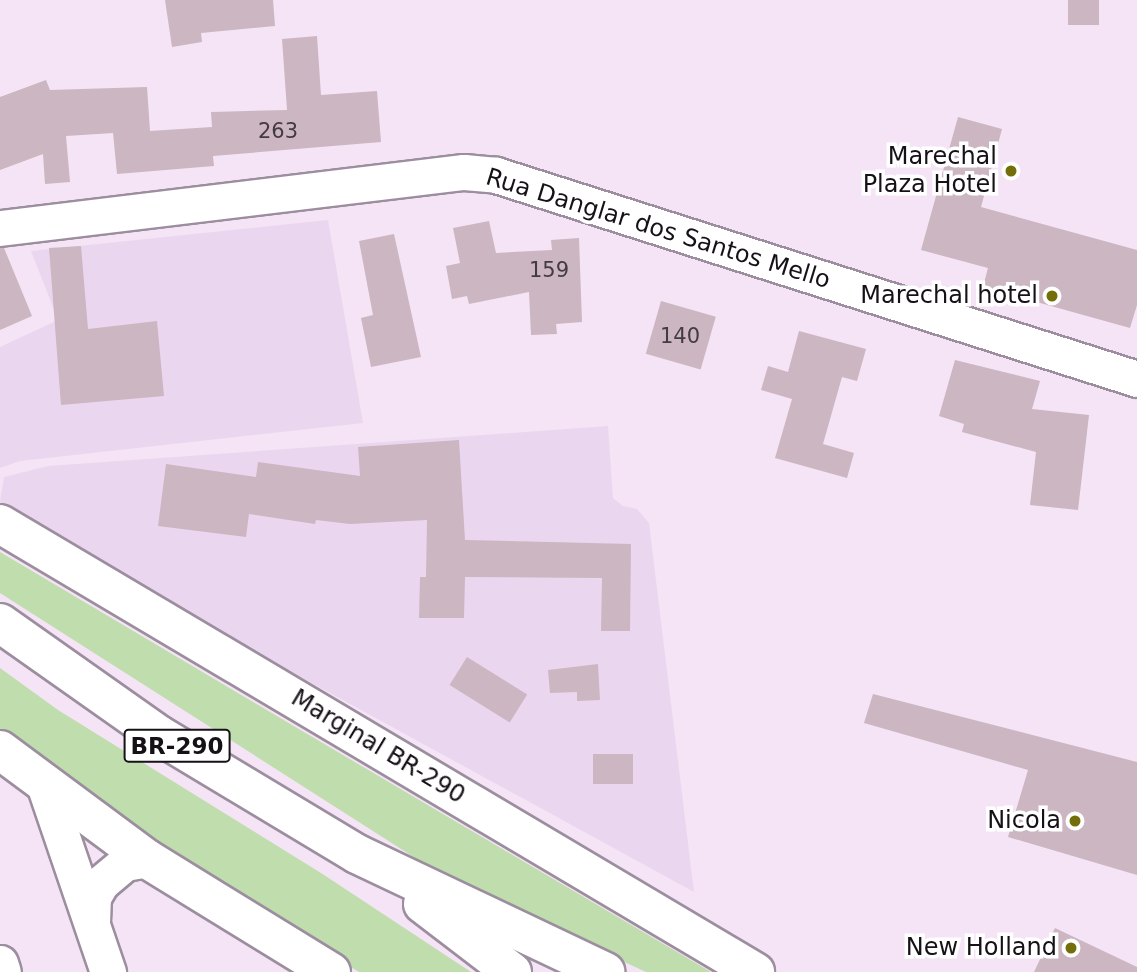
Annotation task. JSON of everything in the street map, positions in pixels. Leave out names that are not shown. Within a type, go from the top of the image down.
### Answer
[{"type":"main road","name":"Marginal BR-290","points":[[0,524],[755,972]]},
{"type":"main road","name":"BR-290","points":[[0,623],[159,735],[357,855],[512,972]]},
{"type":"main road","points":[[0,750],[147,859],[331,972]]},
{"type":"main road","name":"BR-290","points":[[357,855],[605,972]]},
{"type":"street","name":"Rua Danglar dos Santos Mello","points":[[0,228],[464,173],[496,175],[1137,379]]},
{"type":"street","points":[[44,784],[108,972]]},
{"type":"street","points":[[92,923],[93,897],[106,878],[125,863],[147,859]]},
{"type":"street","points":[[0,963],[3,972]]},
{"type":"shaded area","points":[[328,220],[363,423],[20,461],[0,468],[0,347],[58,320],[31,251]]},
{"type":"shaded area","points":[[608,426],[613,498],[623,506],[637,509],[649,523],[694,892],[8,517],[0,501],[4,477],[48,466]]},
{"type":"green space","points":[[0,552],[711,972],[646,972],[456,884],[0,593]]},
{"type":"green space","points":[[0,668],[58,710],[321,873],[471,972],[359,972],[66,789],[0,737]]},
{"type":"building","points":[[165,0],[273,0],[275,26],[201,33],[202,42],[172,47]]},
{"type":"building","points":[[1068,0],[1099,0],[1099,25],[1068,25]]},
{"type":"building","points":[[317,36],[321,95],[377,91],[381,142],[213,156],[214,166],[117,174],[113,133],[66,136],[70,182],[45,184],[43,154],[0,170],[0,97],[46,80],[50,90],[147,87],[150,131],[212,127],[211,112],[287,110],[282,39]]},
{"type":"building","points":[[958,117],[1002,129],[981,207],[1137,250],[1137,305],[1130,328],[983,287],[988,268],[921,250]]},
{"type":"building","points":[[489,221],[496,253],[552,250],[551,240],[579,238],[582,322],[556,324],[557,334],[531,335],[529,292],[469,304],[467,296],[452,299],[446,266],[460,263],[453,228]]},
{"type":"building","points":[[394,234],[421,357],[371,367],[361,318],[373,315],[359,241]]},
{"type":"building","points":[[81,246],[88,329],[157,321],[164,396],[61,405],[49,248]]},
{"type":"building","points":[[0,248],[4,248],[32,316],[0,330]]},
{"type":"building","points":[[661,301],[716,317],[701,370],[646,354]]},
{"type":"building","points":[[799,331],[866,349],[857,381],[842,377],[823,444],[854,453],[847,478],[775,458],[792,399],[761,390],[768,366],[788,372]]},
{"type":"building","points":[[955,360],[1040,381],[1032,409],[1089,415],[1078,510],[1030,505],[1036,452],[962,432],[964,424],[939,416]]},
{"type":"building","points":[[459,440],[465,540],[631,544],[630,631],[601,631],[602,578],[465,577],[464,618],[419,618],[420,577],[426,577],[427,520],[350,524],[316,520],[315,524],[249,514],[246,537],[158,526],[166,464],[256,477],[258,462],[360,476],[358,447]]},
{"type":"building","points":[[467,657],[527,695],[510,723],[450,685]]},
{"type":"building","points":[[598,664],[600,700],[577,701],[577,692],[550,693],[548,670]]},
{"type":"building","points":[[873,694],[1137,762],[1137,875],[1008,837],[1028,770],[864,723]]},
{"type":"building","points":[[593,754],[633,754],[633,784],[593,784]]},
{"type":"building","name":"New Holland","points":[[1055,928],[1137,967],[1137,972],[1034,972]]},
{"type":"place","name":"Marechal Plaza Hotel","points":[[1011,171]]},
{"type":"place","name":"Marechal hotel","points":[[1052,296]]},
{"type":"place","name":"Nicola","points":[[1075,821]]},
{"type":"place","name":"New Holland","points":[[1071,948]]}]
